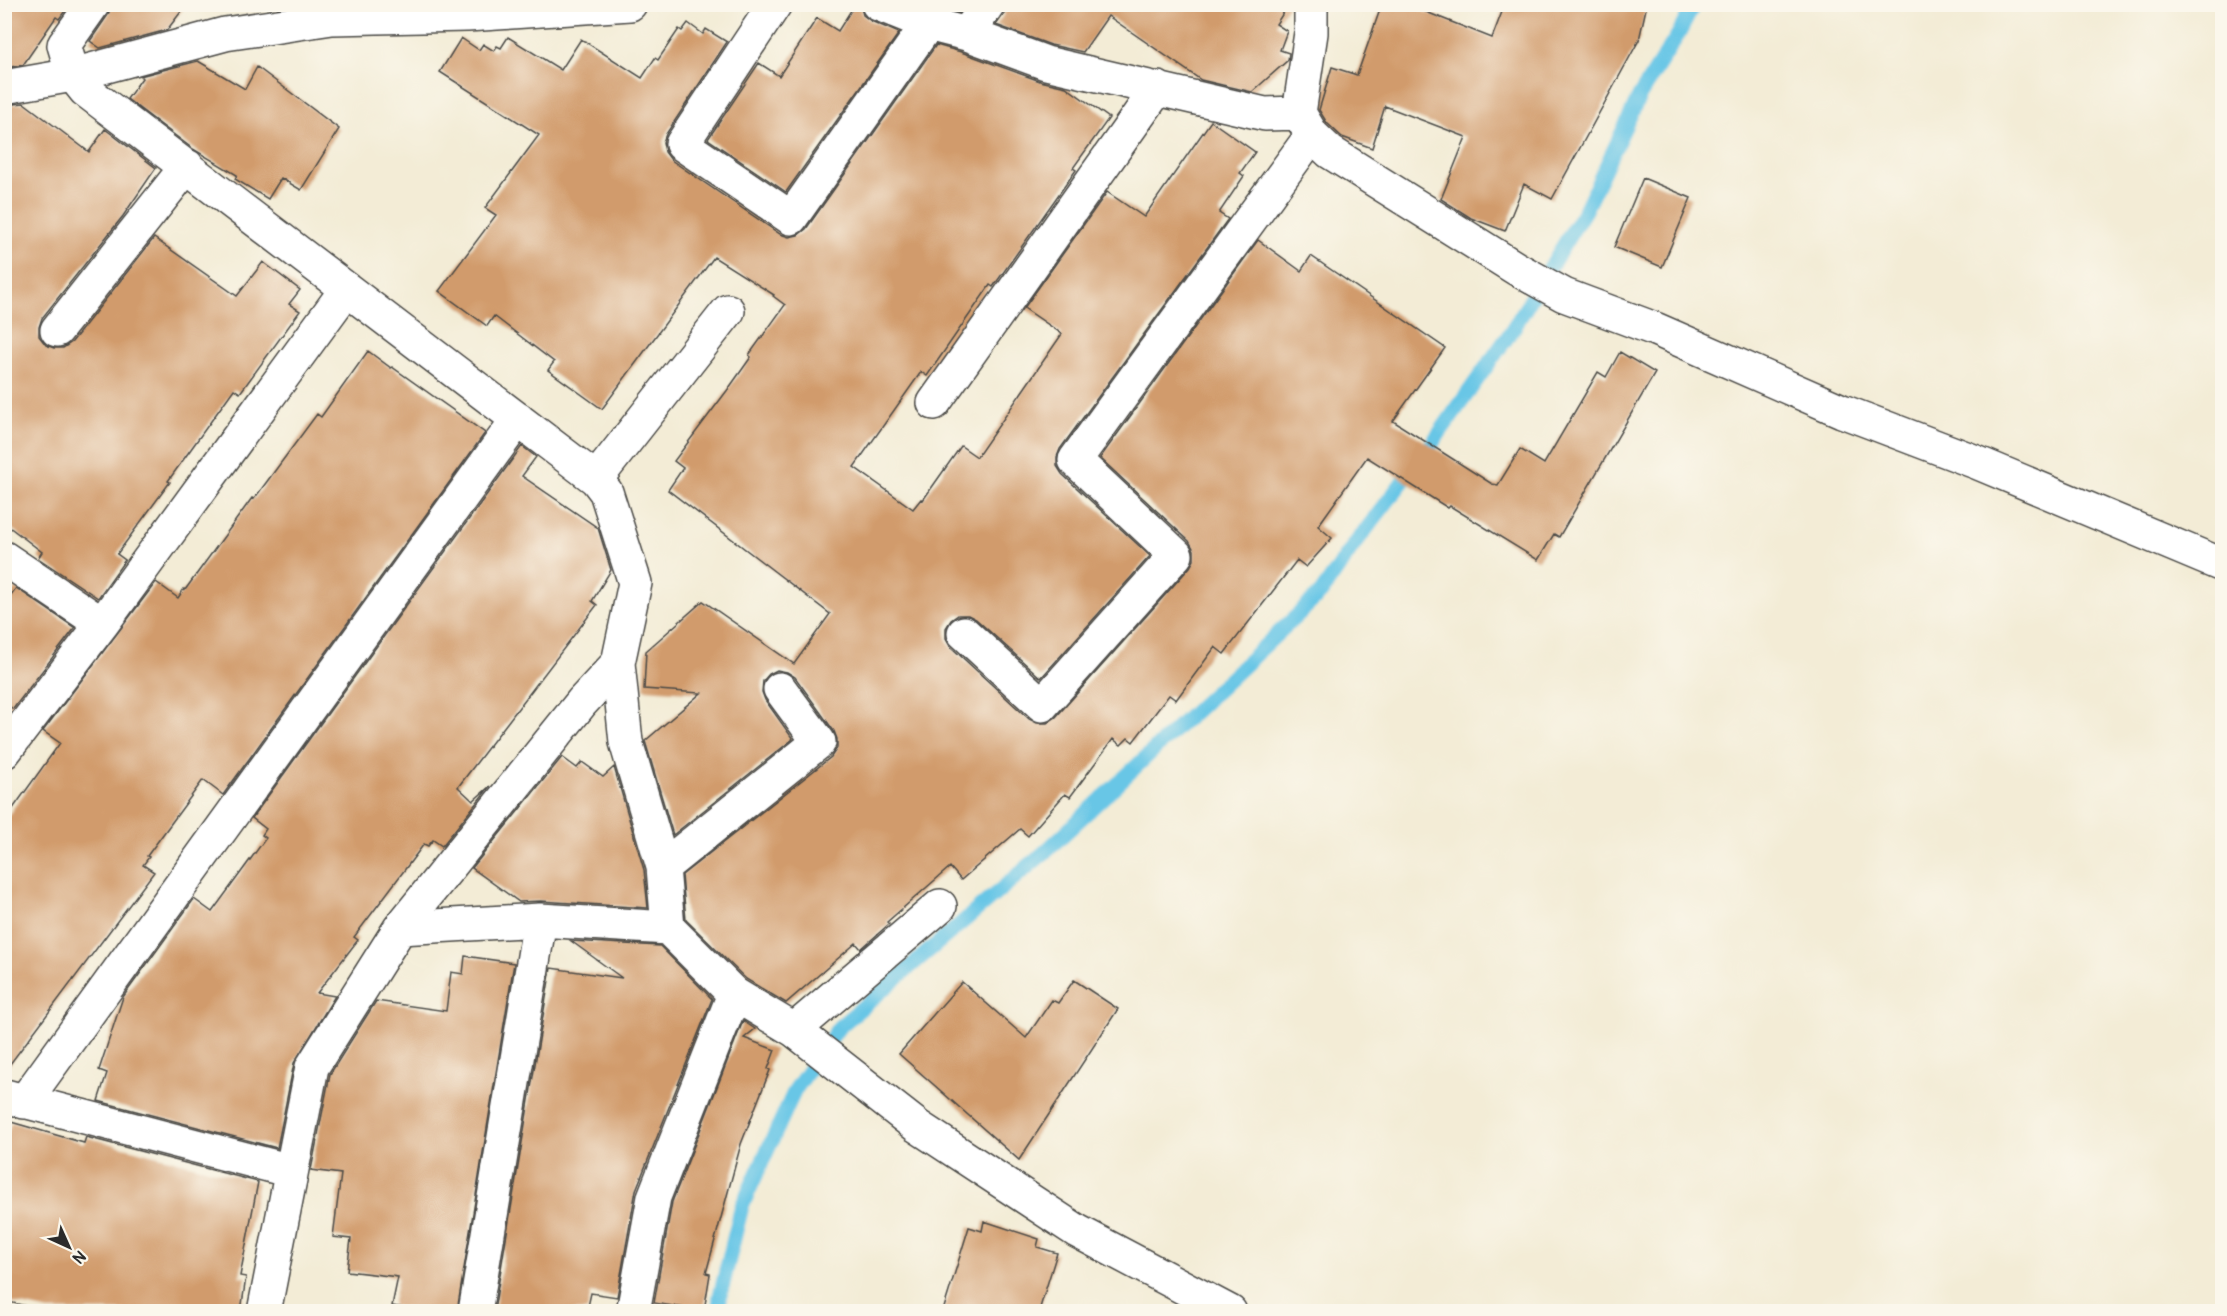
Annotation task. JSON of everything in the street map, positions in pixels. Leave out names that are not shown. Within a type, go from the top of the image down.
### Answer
[{"type":"street","points":[[93,4],[64,45],[73,75],[85,90],[346,290],[518,418],[596,479],[606,492],[635,583],[618,663],[626,742],[663,867],[668,928],[734,994],[794,1030],[917,1126],[1077,1231],[1230,1311]]},
{"type":"street","points":[[4,87],[73,75],[225,34],[332,18],[467,15],[630,4]]},
{"type":"street","points":[[775,4],[682,144],[791,218],[928,24]]},
{"type":"street","points":[[878,4],[928,24],[967,34],[1046,63],[1306,124],[1330,152],[1517,269],[1564,295],[1655,329],[1842,411],[1976,462],[2223,565]]},
{"type":"street","points":[[967,34],[988,4]]},
{"type":"street","points":[[964,633],[1042,705],[1176,555],[1075,460],[1306,124],[1311,4]]},
{"type":"street","points":[[934,403],[1158,88]]},
{"type":"street","points":[[57,330],[187,166]]},
{"type":"street","points":[[4,752],[102,624],[346,290]]},
{"type":"street","points":[[596,479],[728,311]]},
{"type":"street","points":[[291,1171],[14,1099],[518,418]]},
{"type":"street","points":[[4,558],[102,624]]},
{"type":"street","points":[[264,1311],[312,1067],[400,928],[582,702],[618,663]]},
{"type":"street","points":[[663,867],[819,742],[780,689]]},
{"type":"street","points":[[794,1030],[940,906]]},
{"type":"street","points":[[400,928],[540,920],[668,928]]},
{"type":"street","points":[[475,1311],[540,920]]},
{"type":"street","points":[[633,1311],[654,1197],[734,994]]},
{"type":"building","points":[[4,4],[70,4],[59,19],[56,17],[23,65],[4,68]]},
{"type":"building","points":[[112,4],[187,4],[167,30],[100,48],[90,41],[108,15]]},
{"type":"building","points":[[855,4],[860,4],[863,15],[871,21],[899,33],[786,192],[708,139],[759,63],[779,76],[817,18],[838,31]]},
{"type":"building","points":[[930,4],[965,4],[959,13]]},
{"type":"building","points":[[1007,4],[1289,4],[1276,24],[1287,31],[1280,50],[1289,53],[1288,60],[1252,92],[1201,80],[1108,16],[1083,52],[1051,45],[996,25],[1004,14]]},
{"type":"building","points":[[1382,4],[1413,4],[1417,6],[1416,8],[1492,38],[1505,4],[1647,4],[1639,40],[1552,199],[1524,184],[1505,231],[1471,218],[1441,199],[1466,137],[1385,106],[1372,148],[1342,137],[1327,123],[1319,110],[1332,67],[1357,75]]},
{"type":"building","points":[[688,23],[703,34],[706,29],[727,42],[666,134],[663,142],[665,152],[671,160],[780,234],[789,237],[798,235],[806,229],[936,45],[1040,81],[1066,87],[1109,118],[1073,168],[1076,170],[993,287],[990,285],[927,376],[921,372],[854,467],[913,509],[921,499],[923,500],[961,446],[977,457],[1062,334],[1024,308],[1107,192],[1144,217],[1211,121],[1255,152],[1240,173],[1244,176],[1219,213],[1228,219],[1060,449],[1057,457],[1057,466],[1062,474],[1150,556],[1041,678],[976,619],[968,615],[958,615],[946,628],[946,638],[951,647],[1029,719],[1037,723],[1047,723],[1056,717],[1194,560],[1194,550],[1189,541],[1100,458],[1258,240],[1301,271],[1311,256],[1445,348],[1393,421],[1492,484],[1498,485],[1520,449],[1544,464],[1598,372],[1606,377],[1620,352],[1655,373],[1559,537],[1554,534],[1538,560],[1450,506],[1448,508],[1367,457],[1318,526],[1332,538],[1306,567],[1297,560],[1224,654],[1215,647],[1176,700],[1169,695],[1133,742],[1128,738],[1121,745],[1113,739],[1070,797],[1065,794],[1028,836],[1020,829],[961,880],[950,867],[887,922],[889,924],[861,949],[856,943],[786,1003],[746,979],[686,920],[682,875],[831,757],[837,748],[834,731],[795,677],[777,670],[769,674],[763,681],[762,692],[765,700],[793,739],[673,835],[645,741],[701,693],[644,689],[646,651],[703,601],[794,664],[830,614],[668,490],[683,468],[674,461],[729,388],[751,357],[749,355],[785,305],[774,295],[714,257],[602,409],[548,370],[554,362],[494,316],[487,326],[439,291],[496,215],[485,208],[539,135],[440,72],[461,38],[479,50],[483,44],[494,51],[497,46],[501,48],[508,37],[561,70],[581,39],[642,78],[655,58],[658,60],[679,29],[682,31]]},
{"type":"building","points":[[198,61],[245,89],[257,67],[339,129],[301,190],[281,178],[268,199],[235,179],[237,175],[193,149],[127,99],[142,78],[140,76]]},
{"type":"building","points":[[24,103],[89,152],[105,129],[156,168],[123,216],[42,318],[39,336],[46,345],[63,348],[72,342],[154,238],[237,296],[263,262],[300,290],[289,304],[300,311],[240,393],[234,389],[168,481],[170,482],[117,554],[125,560],[98,598],[38,558],[42,552],[4,523],[4,105]]},
{"type":"building","points":[[1643,178],[1691,198],[1662,267],[1614,247]]},
{"type":"building","points":[[368,351],[485,433],[223,795],[203,780],[147,856],[149,857],[143,865],[154,872],[4,1072],[4,821],[60,743],[43,731],[156,582],[178,598],[185,590],[317,414],[321,417]]},
{"type":"building","points":[[522,446],[536,457],[522,476],[598,528],[611,570],[592,601],[597,605],[458,787],[473,801],[490,786],[442,846],[433,840],[428,846],[424,844],[354,937],[358,940],[317,993],[335,996],[294,1063],[277,1148],[98,1101],[107,1073],[99,1070],[123,997],[194,899],[212,912],[266,838],[262,835],[266,829],[252,818]]},
{"type":"building","points":[[16,588],[75,628],[13,709],[4,702],[4,604]]},
{"type":"building","points":[[562,757],[577,768],[582,762],[603,777],[614,767],[644,870],[648,908],[541,901],[519,902],[472,868]]},
{"type":"building","points":[[571,941],[660,946],[712,999],[636,1190],[617,1297],[591,1293],[587,1311],[494,1311],[551,968],[622,978]]},
{"type":"building","points":[[465,956],[514,963],[457,1311],[421,1311],[392,1306],[398,1277],[347,1271],[351,1239],[333,1237],[341,1174],[311,1170],[330,1074],[376,1001],[446,1011],[451,972],[463,974]]},
{"type":"building","points":[[1074,980],[1118,1009],[1019,1160],[899,1054],[962,982],[1026,1038],[1052,1000],[1058,1003]]},
{"type":"building","points":[[743,1021],[755,1029],[744,1038],[775,1050],[768,1069],[770,1070],[741,1144],[706,1273],[710,1274],[704,1311],[654,1303],[672,1202]]},
{"type":"building","points":[[11,1122],[84,1143],[86,1137],[258,1182],[240,1276],[246,1277],[241,1311],[48,1311],[4,1301],[4,1144]]},
{"type":"building","points":[[984,1221],[1039,1239],[1037,1247],[1057,1253],[1039,1311],[943,1311],[969,1227],[982,1231]]},
{"type":"waterway","points":[[719,1312],[720,1296],[742,1206],[795,1090],[839,1027],[1045,852],[1321,593],[1354,545],[1431,445],[1511,332],[1585,210],[1640,95],[1679,33],[1694,4]]}]
